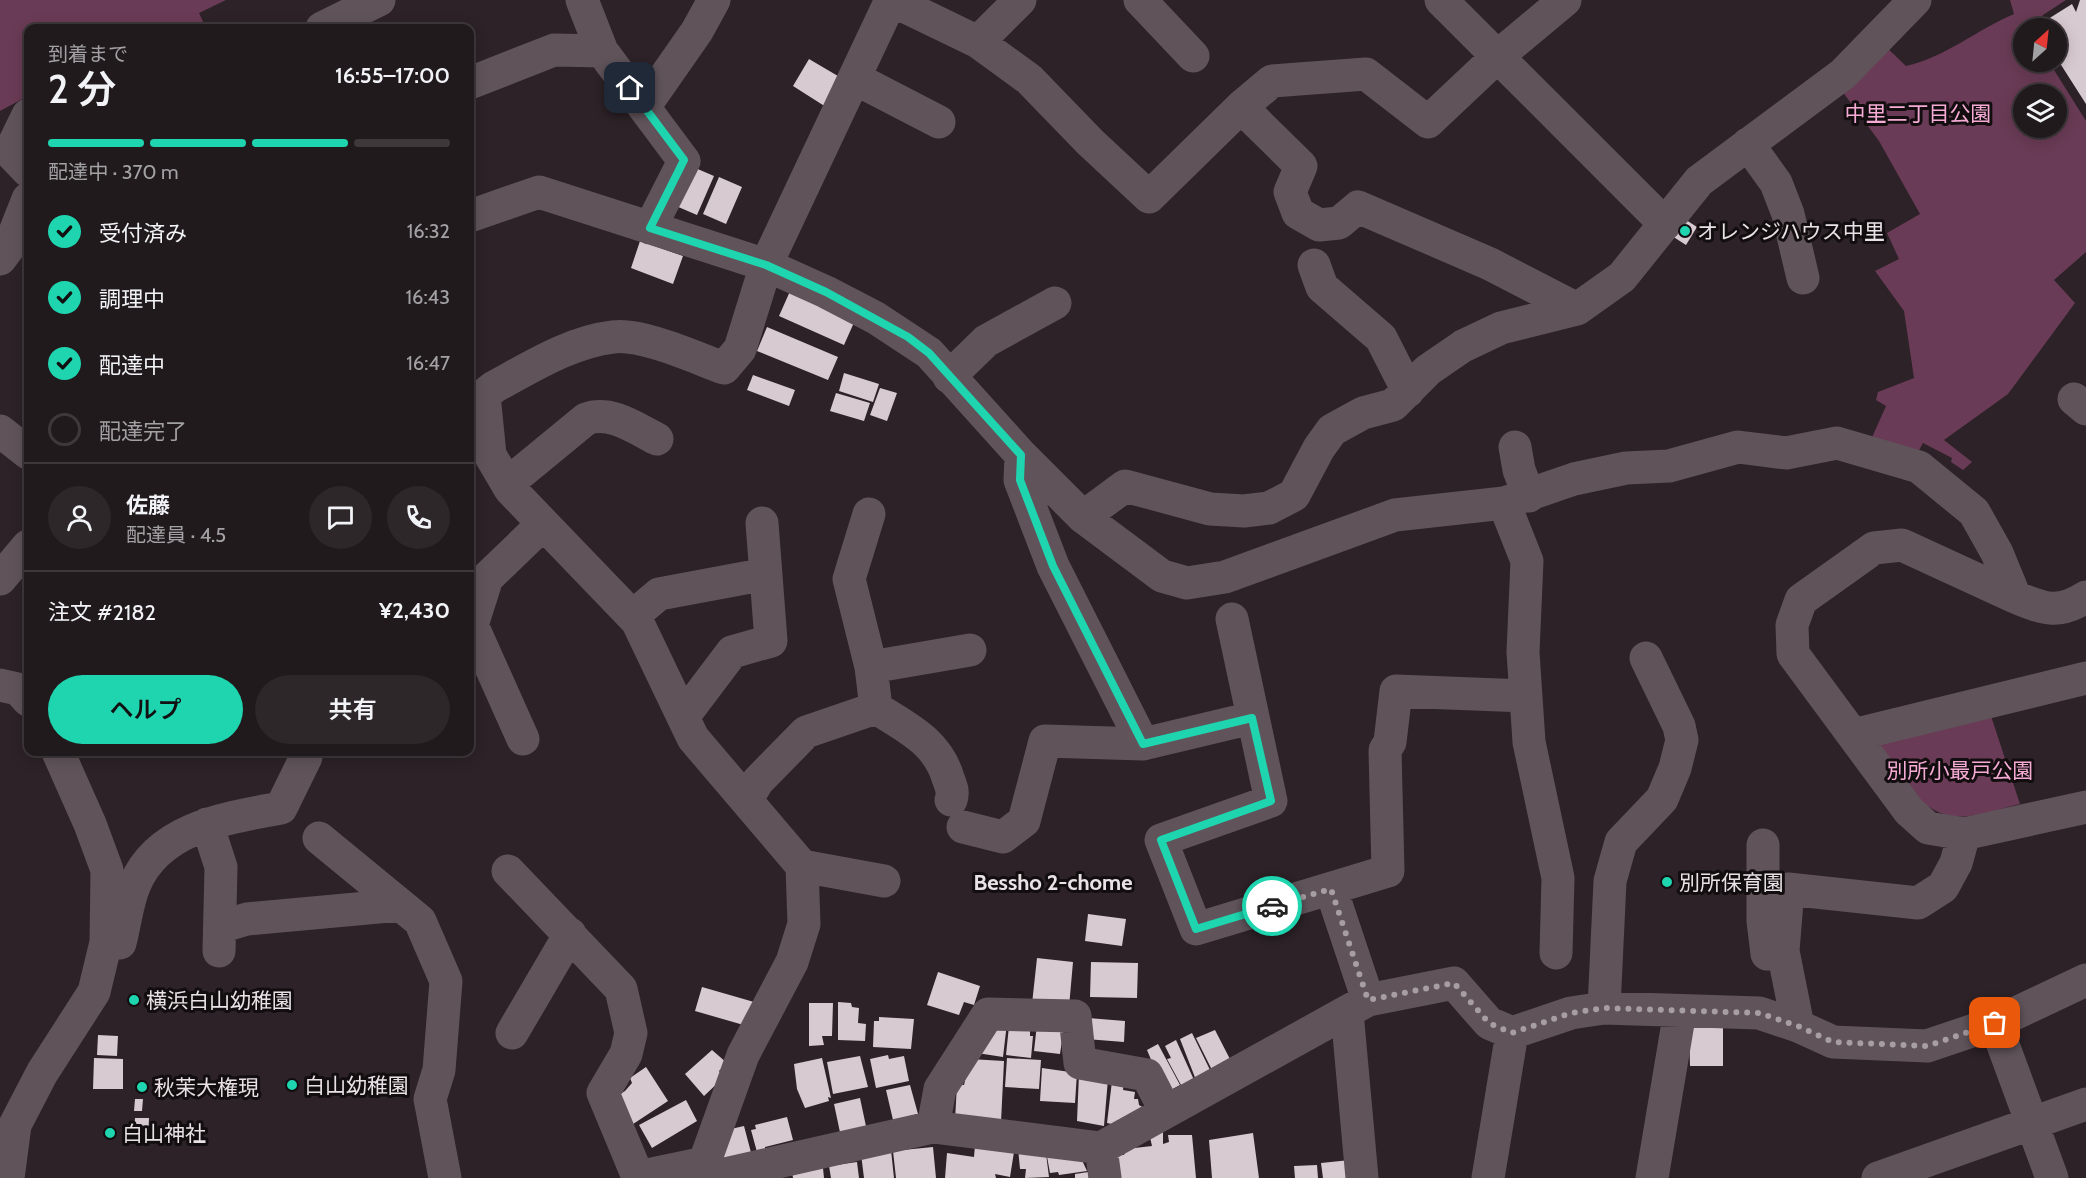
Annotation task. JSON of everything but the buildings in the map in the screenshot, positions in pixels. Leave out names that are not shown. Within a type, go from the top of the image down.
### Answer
[{"type":"street","points":[[330,24],[379,0]]},
{"type":"street","points":[[582,0],[602,51],[684,160],[650,228]]},
{"type":"street","points":[[644,107],[697,30],[714,0]]},
{"type":"street","points":[[704,1173],[743,1055],[792,962],[804,924],[802,866],[747,798],[693,738],[633,616],[507,484],[490,455],[484,395],[494,387],[565,350],[615,337],[664,345],[724,368],[740,349],[766,265],[891,0],[978,42],[1029,79],[1149,197],[1241,107],[1272,81],[1366,74],[1428,122],[1557,2]]},
{"type":"street","points":[[978,42],[1020,0]]},
{"type":"street","points":[[1140,0],[1193,56]]},
{"type":"street","points":[[1441,0],[1665,224]]},
{"type":"street","points":[[1083,517],[1125,486],[1210,509],[1244,511],[1269,508],[1299,490],[1319,448],[1332,430],[1363,413],[1393,405],[1428,370],[1463,346],[1501,328],[1577,309],[1622,277],[1699,181],[1843,74],[1915,0]]},
{"type":"street","points":[[474,81],[554,50],[602,51]]},
{"type":"street","points":[[854,78],[939,122]]},
{"type":"street","points":[[1241,107],[1301,166],[1290,192],[1298,213],[1319,225],[1339,223],[1358,207],[1499,268],[1577,309]]},
{"type":"street","points":[[24,123],[10,152],[24,167]]},
{"type":"street","points":[[1748,144],[1776,183],[1788,214],[1803,278]]},
{"type":"street","points":[[474,215],[539,192],[766,265],[826,292],[908,337],[929,353],[1021,455],[1083,517],[1162,576],[1187,583],[1225,577],[1395,515],[1517,499],[1574,479],[1626,468],[1669,466],[1738,447],[1786,453],[1837,443],[1919,467],[1974,512],[1996,552],[2015,597]]},
{"type":"street","points":[[0,259],[9,248],[24,209]]},
{"type":"street","points":[[1314,265],[1322,287],[1381,338],[1408,391]]},
{"type":"street","points":[[949,377],[986,341],[1055,303]]},
{"type":"street","points":[[507,484],[586,419],[598,415],[608,416],[657,439]]},
{"type":"street","points":[[0,431],[24,450]]},
{"type":"street","points":[[1515,447],[1519,470],[1517,499],[1527,561],[1523,652],[1529,742],[1558,878],[1556,953]]},
{"type":"street","points":[[1021,455],[1020,480],[1053,566],[1143,744]]},
{"type":"street","points":[[869,514],[849,579],[871,667],[876,708]]},
{"type":"street","points":[[474,619],[487,578],[543,524]]},
{"type":"street","points":[[683,717],[732,652],[771,641],[762,524]]},
{"type":"street","points":[[2086,597],[2068,608],[2045,609],[1902,545],[1874,548],[1801,600],[1792,625],[1793,654],[1909,811],[1928,828],[1964,834],[2086,807]]},
{"type":"street","points":[[0,579],[24,551]]},
{"type":"street","points":[[633,616],[659,594],[766,574]]},
{"type":"street","points":[[1232,619],[1271,801],[1161,840],[1196,929],[1388,872],[1385,750],[1390,742],[1396,691],[1526,696]]},
{"type":"street","points":[[474,629],[523,739]]},
{"type":"street","points":[[871,667],[970,650]]},
{"type":"street","points":[[1604,1008],[1610,881],[1618,852],[1621,842],[1662,799],[1675,768],[1682,740],[1679,726],[1646,658]]},
{"type":"street","points":[[1853,735],[2086,678]]},
{"type":"street","points":[[0,685],[18,689],[24,696]]},
{"type":"street","points":[[876,708],[915,733],[942,758],[954,793],[957,814],[1003,837],[1023,821],[1046,741],[1143,744],[1252,718]]},
{"type":"street","points":[[747,798],[758,781],[806,732],[876,708]]},
{"type":"street","points":[[8,1178],[15,1125],[42,1073],[94,992],[106,942],[107,870],[90,824],[60,756]]},
{"type":"street","points":[[106,942],[120,943],[134,886],[146,863],[169,842],[207,824],[281,808],[306,756]]},
{"type":"street","points":[[207,824],[221,867],[219,939],[247,919],[400,904]]},
{"type":"street","points":[[1796,1014],[1783,951],[1788,889],[1918,903],[1943,887],[1956,863],[1964,834]]},
{"type":"street","points":[[320,838],[420,921],[446,981],[439,1070],[430,1099],[445,1178]]},
{"type":"street","points":[[1763,845],[1763,921],[1774,996],[1833,1042],[1927,1046],[1995,1023],[2086,980]]},
{"type":"street","points":[[802,866],[884,881]]},
{"type":"street","points":[[508,871],[621,989],[631,1033],[626,1054],[603,1093],[638,1177],[704,1173],[933,1127],[1103,1163],[1166,1112],[1357,1006],[1454,983],[1489,1023],[1512,1033],[1571,1013],[1604,1008],[1796,1014]]},
{"type":"street","points":[[1331,889],[1357,1006],[1362,1178]]},
{"type":"street","points":[[512,1033],[570,934]]},
{"type":"street","points":[[1652,1178],[1680,1011]]},
{"type":"street","points":[[933,1127],[940,1089],[988,1014],[1075,1016],[1080,1063],[1147,1075],[1166,1112]]},
{"type":"street","points":[[1995,1023],[2052,1178]]},
{"type":"street","points":[[1488,1178],[1512,1033]]},
{"type":"street","points":[[1878,1178],[2086,1104]]},
{"type":"green space","points":[[0,0],[226,0],[199,13],[204,24],[24,24],[24,98],[0,111]]},
{"type":"green space","name":"中里二丁目公園","points":[[2010,0],[2066,0],[2041,18],[2013,18],[2013,72],[2055,72],[2063,84],[2013,84],[2013,138],[2067,138],[2067,91],[2086,121],[2086,252],[2054,280],[2075,303],[2008,394],[1944,440],[1972,462],[1963,470],[1951,462],[1952,458],[1923,443],[1913,461],[1870,442],[1886,406],[1876,400],[1878,392],[1914,378],[1904,311],[1875,271],[1899,259],[1887,233],[1920,214],[1879,141],[1839,87],[1884,45],[1906,66],[1934,57],[2014,14]]},
{"type":"green space","name":"別所小最戸公園","points":[[1991,716],[2020,804],[1989,812],[1970,816],[1953,816],[1926,805],[1904,782],[1877,743]]},
{"type":"way so far","points":[[1272,906],[1331,889],[1368,1000],[1454,983],[1489,1023],[1512,1033],[1571,1013],[1604,1008],[1759,1013],[1798,1026],[1833,1042],[1927,1046],[1995,1023]]},
{"type":"place","name":"オレンジハウス中里","points":[[1685,231]]},
{"type":"place","name":"別所保育園","points":[[1667,882]]},
{"type":"place","name":"横浜白山幼稚園","points":[[134,1000]]},
{"type":"place","name":"白山幼稚園","points":[[292,1085]]},
{"type":"place","name":"秋茉大権現","points":[[142,1087]]},
{"type":"place","name":"白山神社","points":[[110,1133]]},
{"type":"district","name":"Bessho 2-chome","points":[[1053,882]]},
{"type":"route","points":[[630,88],[684,160],[650,228],[766,265],[826,292],[908,337],[929,353],[1021,455],[1020,480],[1053,566],[1143,744],[1252,718],[1271,801],[1161,840],[1196,929],[1272,906]]}]
